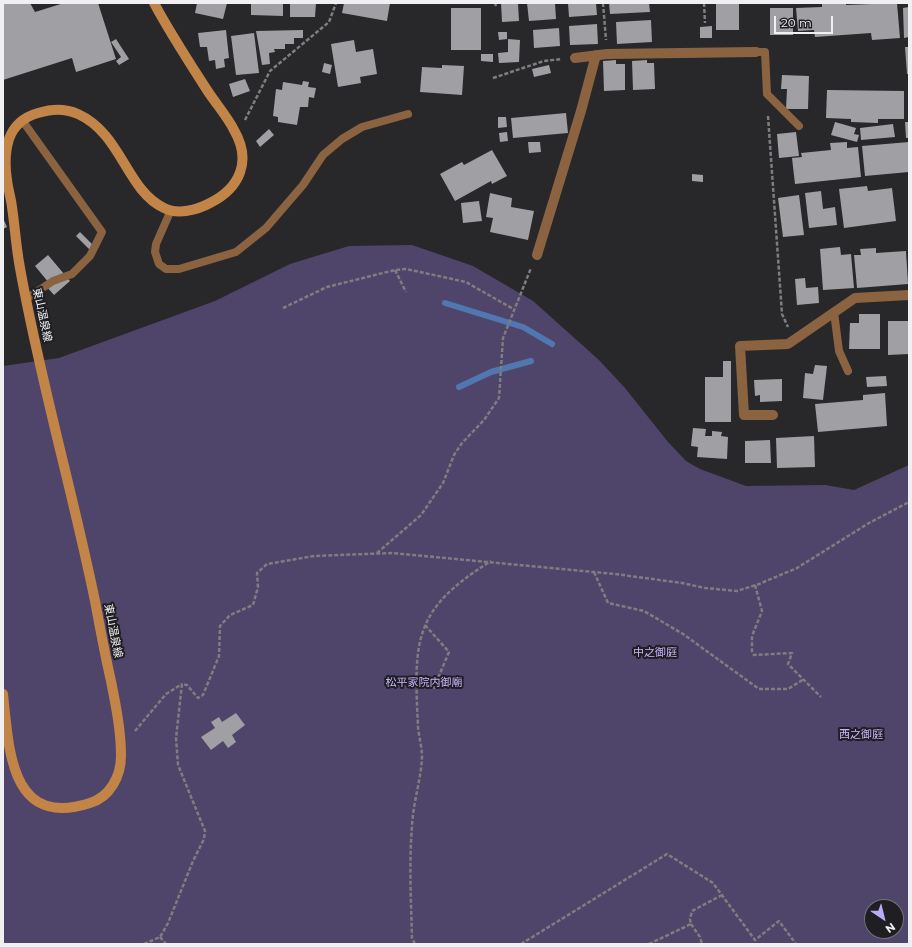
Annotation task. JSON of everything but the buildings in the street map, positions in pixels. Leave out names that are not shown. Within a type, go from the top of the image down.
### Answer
[{"type":"main road","points":[[22,120],[29,116],[51,109],[69,111],[92,121],[104,131],[143,190],[152,200],[165,209],[191,210],[227,194],[236,183],[241,171],[240,142],[154,3]]},
{"type":"main road","name":"東山温泉線","points":[[3,694],[10,756],[19,780],[32,799],[48,807],[61,809],[94,802],[110,790],[118,775],[121,756],[118,715],[85,552],[45,388],[19,266],[12,207],[6,178],[6,155],[9,140],[16,126],[22,120]]},
{"type":"street","points":[[575,58],[596,54],[756,52]]},
{"type":"street","points":[[537,255],[581,111],[596,54]]},
{"type":"street","points":[[772,415],[744,415],[740,346],[788,344],[855,298],[909,295]]},
{"type":"lane","points":[[756,52],[765,52],[767,94],[799,126]]},
{"type":"lane","points":[[171,210],[156,244],[155,252],[159,264],[166,269],[179,269],[236,252],[266,228],[302,185],[323,155],[342,139],[362,127],[408,114]]},
{"type":"lane","points":[[22,120],[102,232],[90,256],[72,274],[53,281],[26,299]]},
{"type":"lane","points":[[834,312],[839,351],[848,372]]},
{"type":"path","points":[[236,134],[270,71],[329,22],[336,3]]},
{"type":"path","points":[[603,3],[607,54]]},
{"type":"path","points":[[704,3],[705,23]]},
{"type":"path","points":[[493,78],[544,61],[575,58]]},
{"type":"path","points":[[767,94],[770,157],[782,314],[794,340]]},
{"type":"path","points":[[377,553],[421,515],[443,483],[454,455],[462,443],[484,420],[498,398],[503,338],[537,255]]},
{"type":"path","points":[[283,308],[327,287],[394,270],[406,269],[466,282],[515,310]]},
{"type":"path","points":[[394,270],[406,292]]},
{"type":"path","points":[[131,726],[134,733],[166,694],[182,684],[188,685],[198,698],[203,694],[219,656],[220,626],[230,615],[253,605],[258,587],[257,573],[267,564],[329,555],[392,553],[491,561],[594,572],[682,583],[705,588],[737,591],[797,568],[869,523],[909,502]]},
{"type":"path","points":[[414,944],[412,938],[411,889],[412,825],[422,757],[418,730],[416,680],[418,651],[430,613],[443,598],[472,573],[491,561]]},
{"type":"path","points":[[594,572],[608,603],[644,610],[683,634],[759,689],[788,689],[804,679]]},
{"type":"path","points":[[755,585],[762,611],[752,636],[752,651],[754,654],[792,653],[788,664],[821,696]]},
{"type":"path","points":[[425,625],[449,652],[433,690]]},
{"type":"path","points":[[144,944],[160,937],[168,923],[193,861],[204,839],[205,831],[178,765],[176,738],[182,684]]},
{"type":"path","points":[[521,944],[667,854],[713,883],[755,940],[780,921],[796,944]]},
{"type":"path","points":[[702,944],[700,937],[691,924],[690,919],[692,911],[722,895]]},
{"type":"path","points":[[649,944],[691,924]]},
{"type":"path","points":[[160,937],[166,944]]},
{"type":"green space","name":"松平家院内御廟","points":[[412,245],[473,266],[533,301],[599,360],[625,388],[668,442],[686,461],[700,469],[746,486],[825,485],[854,490],[909,465],[909,944],[3,944],[3,366],[59,358],[215,301],[290,264],[349,246]]},
{"type":"waterway","points":[[445,303],[523,327],[552,344]]},
{"type":"waterway","points":[[459,387],[491,372],[531,361]]},
{"type":"park label","name":"中之御庭","points":[[655,653]]},
{"type":"park label","name":"西之御庭","points":[[861,735]]}]
